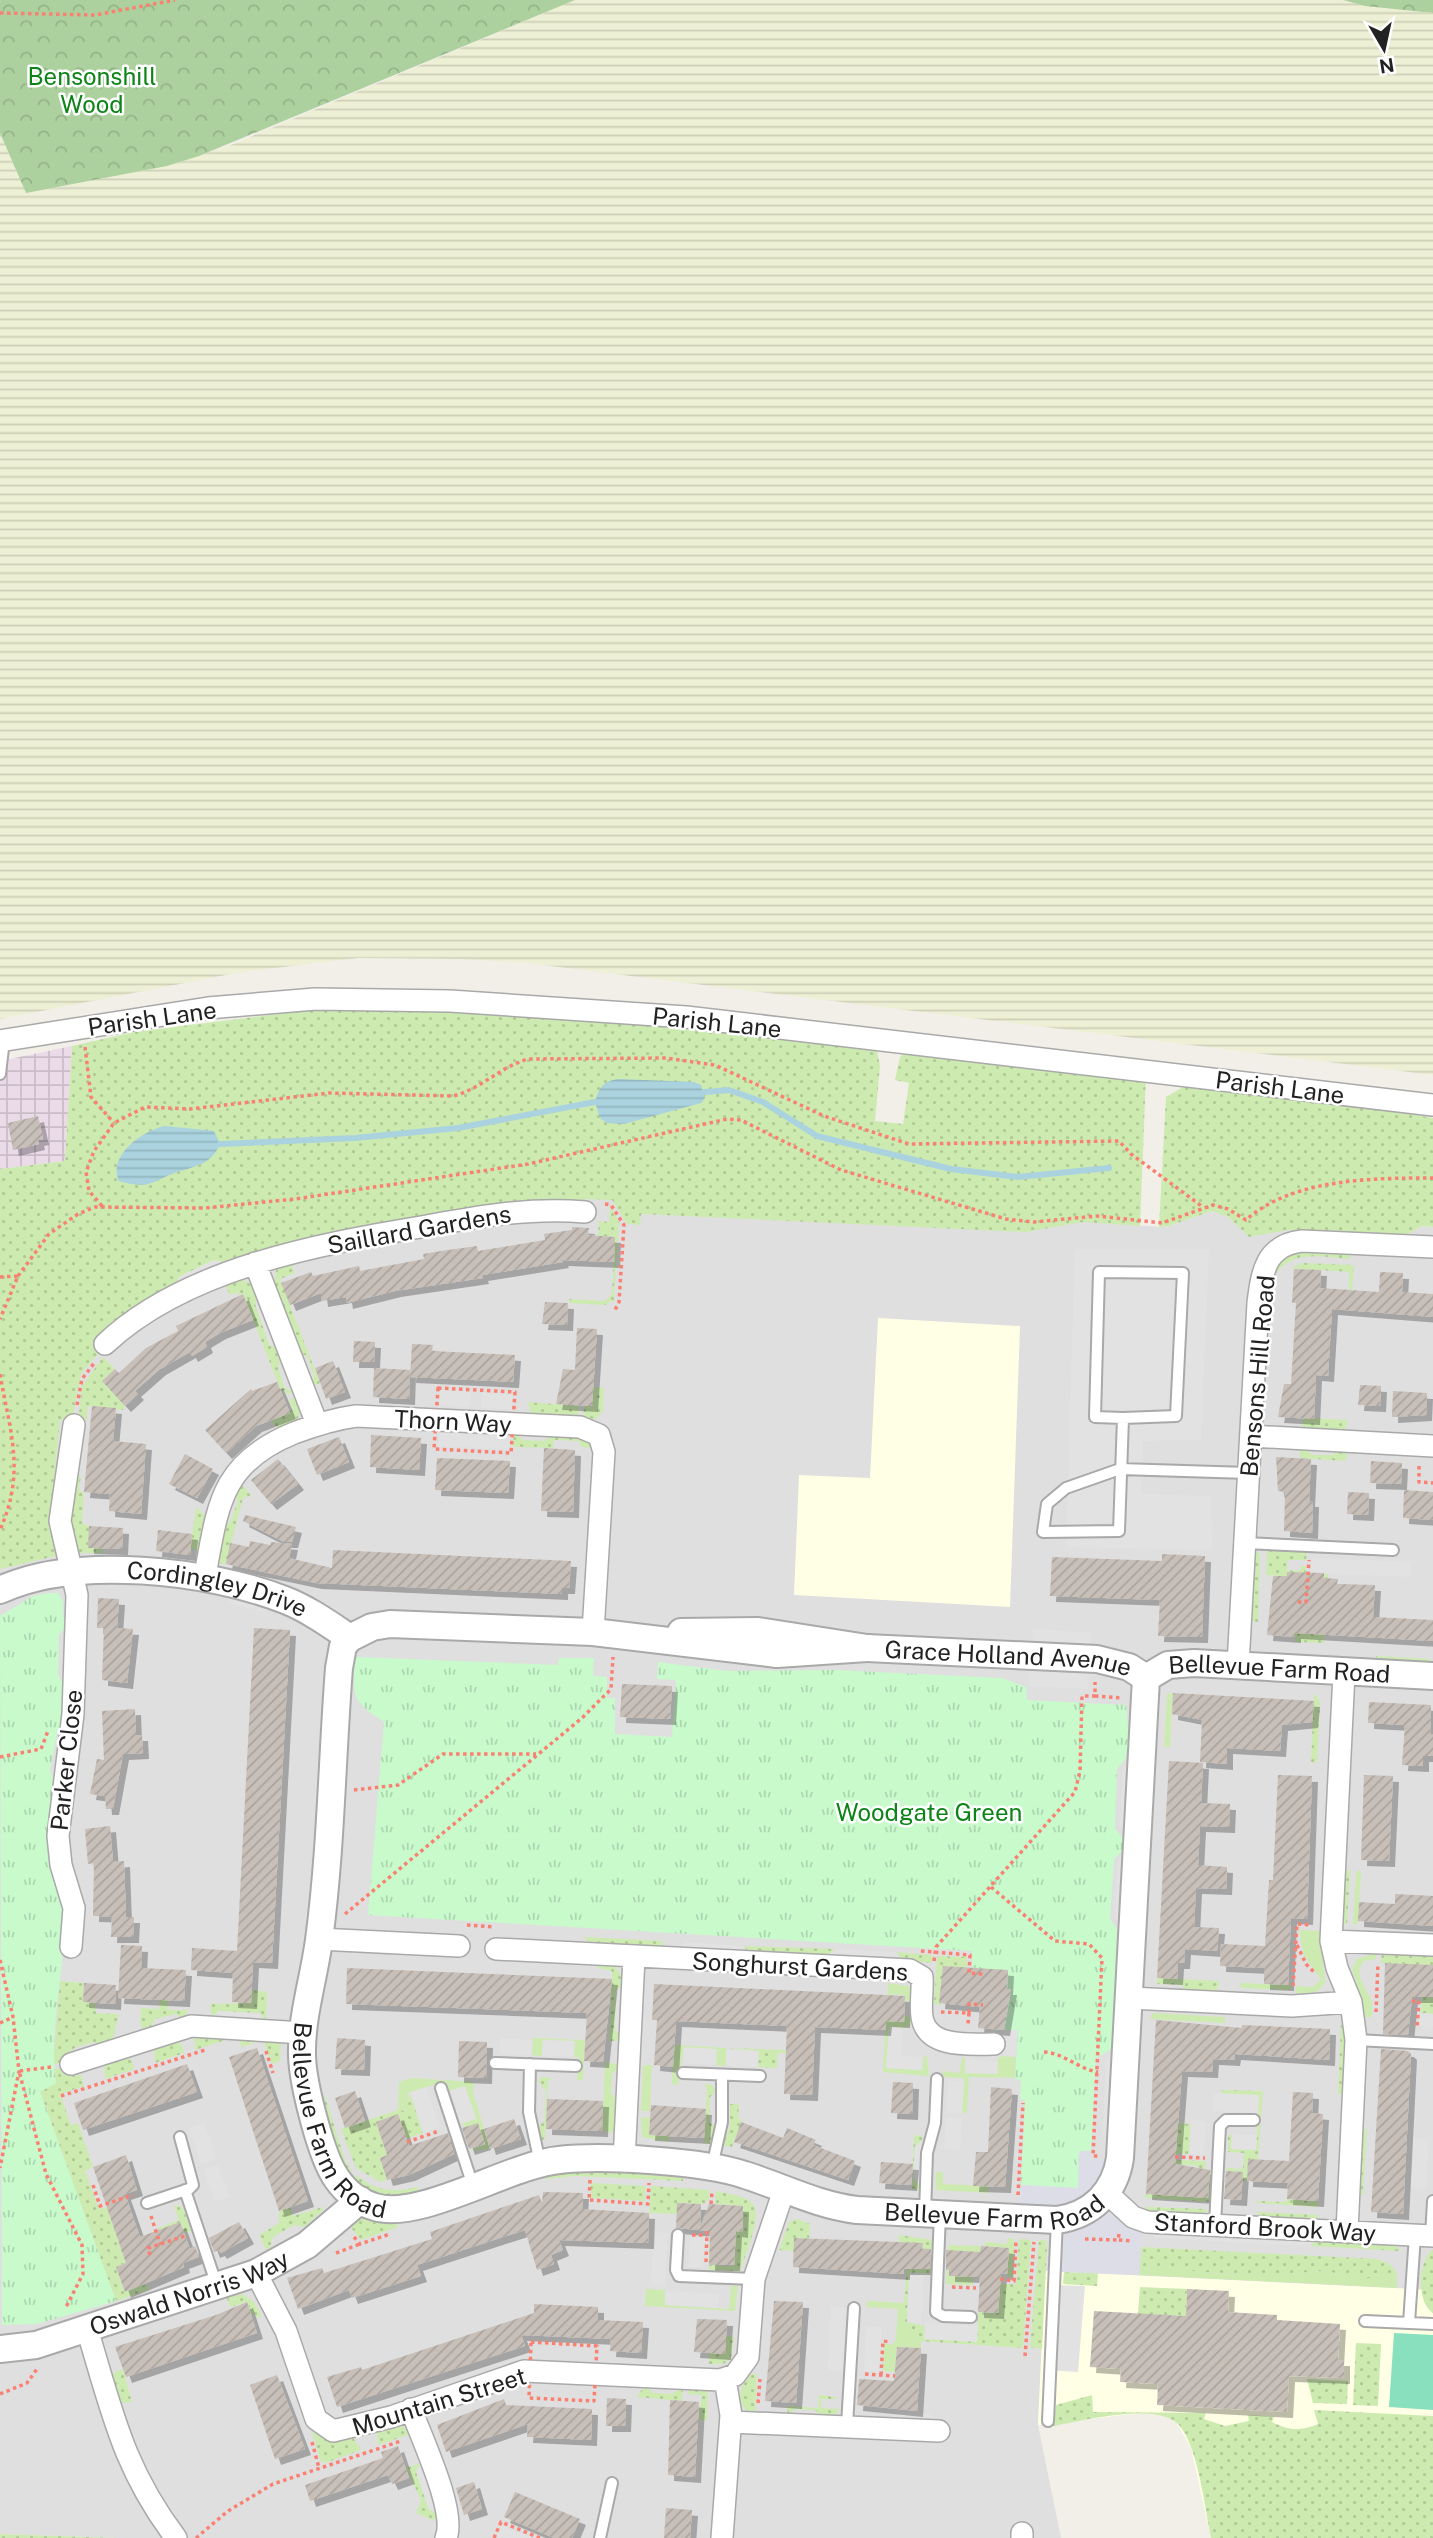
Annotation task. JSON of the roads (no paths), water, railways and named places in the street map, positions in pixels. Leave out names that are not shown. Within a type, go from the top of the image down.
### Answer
[{"type":"street","name":"Parish Lane","points":[[2,1040],[208,1008],[315,999],[450,1001],[686,1017],[1433,1105]]},
{"type":"street","name":"Saillard Gardens","points":[[105,1344],[121,1329],[160,1304],[255,1263],[331,1242],[519,1212],[554,1209],[585,1212]]},
{"type":"street","name":"Bensons Hill Road","points":[[1238,1665],[1258,1303],[1263,1269],[1273,1252],[1291,1242],[1433,1247]]},
{"type":"street","points":[[255,1263],[317,1424]]},
{"type":"street","name":"Thorn Way","points":[[204,1580],[217,1514],[229,1484],[244,1462],[266,1446],[317,1424],[356,1416],[580,1427],[599,1435],[604,1452],[615,1634]]},
{"type":"street","points":[[74,1425],[61,1521],[74,1571]]},
{"type":"street","points":[[1251,1436],[1433,1446]]},
{"type":"street","name":"Cordingley Drive","points":[[0,1590],[29,1578],[74,1571],[118,1570],[204,1580],[258,1591],[287,1601],[350,1638]]},
{"type":"street","name":"Parker Close","points":[[71,1947],[74,1908],[61,1865],[58,1836],[73,1714],[77,1595],[74,1571]]},
{"type":"street","name":"Grace Holland Avenue","points":[[350,1638],[372,1627],[390,1624],[615,1634],[690,1646],[777,1654],[867,1648],[1097,1659],[1129,1667],[1146,1678]]},
{"type":"street","name":"Bellevue Farm Road","points":[[350,1638],[343,1646],[338,1668],[330,1788],[330,1940],[304,2033],[304,2073],[329,2164],[343,2186],[360,2200],[375,2207],[402,2209],[540,2163],[580,2159],[631,2172],[784,2190],[831,2207],[1058,2220],[1088,2210],[1107,2193],[1118,2171],[1120,2158],[1146,1678],[1160,1668],[1176,1664],[1433,1676]]},
{"type":"street","points":[[1344,1673],[1331,1941],[1332,1956],[1361,1998],[1365,2040],[1347,2231]]},
{"type":"street","points":[[330,1940],[459,1946]]},
{"type":"street","points":[[1331,1941],[1377,1955],[1433,1945]]},
{"type":"street","name":"Songhurst Gardens","points":[[496,1949],[917,1971],[922,1977],[922,2011],[926,2027],[935,2036],[947,2042],[994,2044]]},
{"type":"street","points":[[631,2172],[634,1957]]},
{"type":"street","points":[[1130,1998],[1292,2006],[1361,1998]]},
{"type":"street","points":[[71,2064],[191,2026],[304,2033]]},
{"type":"street","points":[[722,2538],[731,2421],[725,2379],[739,2372],[748,2357],[754,2279],[784,2190]]},
{"type":"street","name":"Stanford Brook Way","points":[[1107,2193],[1128,2212],[1147,2222],[1426,2235]]},
{"type":"street","name":"Oswald Norris Way","points":[[0,2349],[36,2345],[256,2273],[293,2255],[360,2200]]},
{"type":"street","name":"Mountain Street","points":[[256,2273],[286,2330],[313,2413],[322,2426],[332,2431],[348,2430],[524,2371],[725,2379]]},
{"type":"street","points":[[87,2329],[128,2460],[144,2493],[176,2538]]},
{"type":"street","points":[[411,2409],[442,2496],[453,2536]]},
{"type":"street","points":[[731,2421],[939,2431]]},
{"type":"lane","points":[[0,1074],[2,1040]]},
{"type":"lane","points":[[1099,1272],[1183,1273],[1176,1416],[1123,1418],[1096,1417],[1099,1272]]},
{"type":"lane","points":[[1123,1418],[1120,1469],[1119,1531],[1043,1532],[1047,1504],[1066,1488],[1120,1469],[1248,1473]]},
{"type":"lane","points":[[1245,1543],[1393,1550]]},
{"type":"lane","points":[[1365,2040],[1433,2044]]},
{"type":"lane","points":[[495,2063],[576,2066]]},
{"type":"lane","points":[[530,2064],[529,2112],[540,2163]]},
{"type":"lane","points":[[683,2073],[760,2076]]},
{"type":"lane","points":[[712,2182],[722,2122],[722,2075]]},
{"type":"lane","points":[[937,2079],[935,2123],[927,2153],[938,2315],[971,2317]]},
{"type":"lane","points":[[440,2088],[473,2186]]},
{"type":"lane","points":[[1215,2225],[1222,2122],[1254,2120]]},
{"type":"lane","points":[[147,2203],[192,2185],[193,2177],[180,2137]]},
{"type":"lane","points":[[185,2190],[217,2286]]},
{"type":"lane","points":[[1409,2323],[1433,2201]]},
{"type":"lane","points":[[1048,2421],[1058,2220]]},
{"type":"lane","points":[[678,2235],[677,2274],[682,2278],[754,2279]]},
{"type":"lane","points":[[847,2425],[854,2308]]},
{"type":"lane","points":[[1365,2321],[1433,2324]]},
{"type":"lane","points":[[600,2538],[612,2483]]},
{"type":"water","points":[[618,1079],[694,1082],[701,1085],[705,1098],[701,1103],[624,1124],[607,1123],[600,1118],[595,1102],[602,1086]]},
{"type":"water","points":[[165,1126],[214,1131],[220,1144],[204,1162],[152,1183],[139,1185],[119,1181],[118,1162],[123,1153],[138,1138]]},
{"type":"waterway","points":[[705,1092],[729,1090],[763,1102],[817,1136],[951,1169],[1018,1177],[1109,1168]]},
{"type":"waterway","points":[[220,1144],[355,1138],[458,1128],[595,1102]]},
{"type":"park label","name":"Bensonshill Wood","points":[[92,90]]},
{"type":"park label","name":"Woodgate Green","points":[[929,1812]]}]
